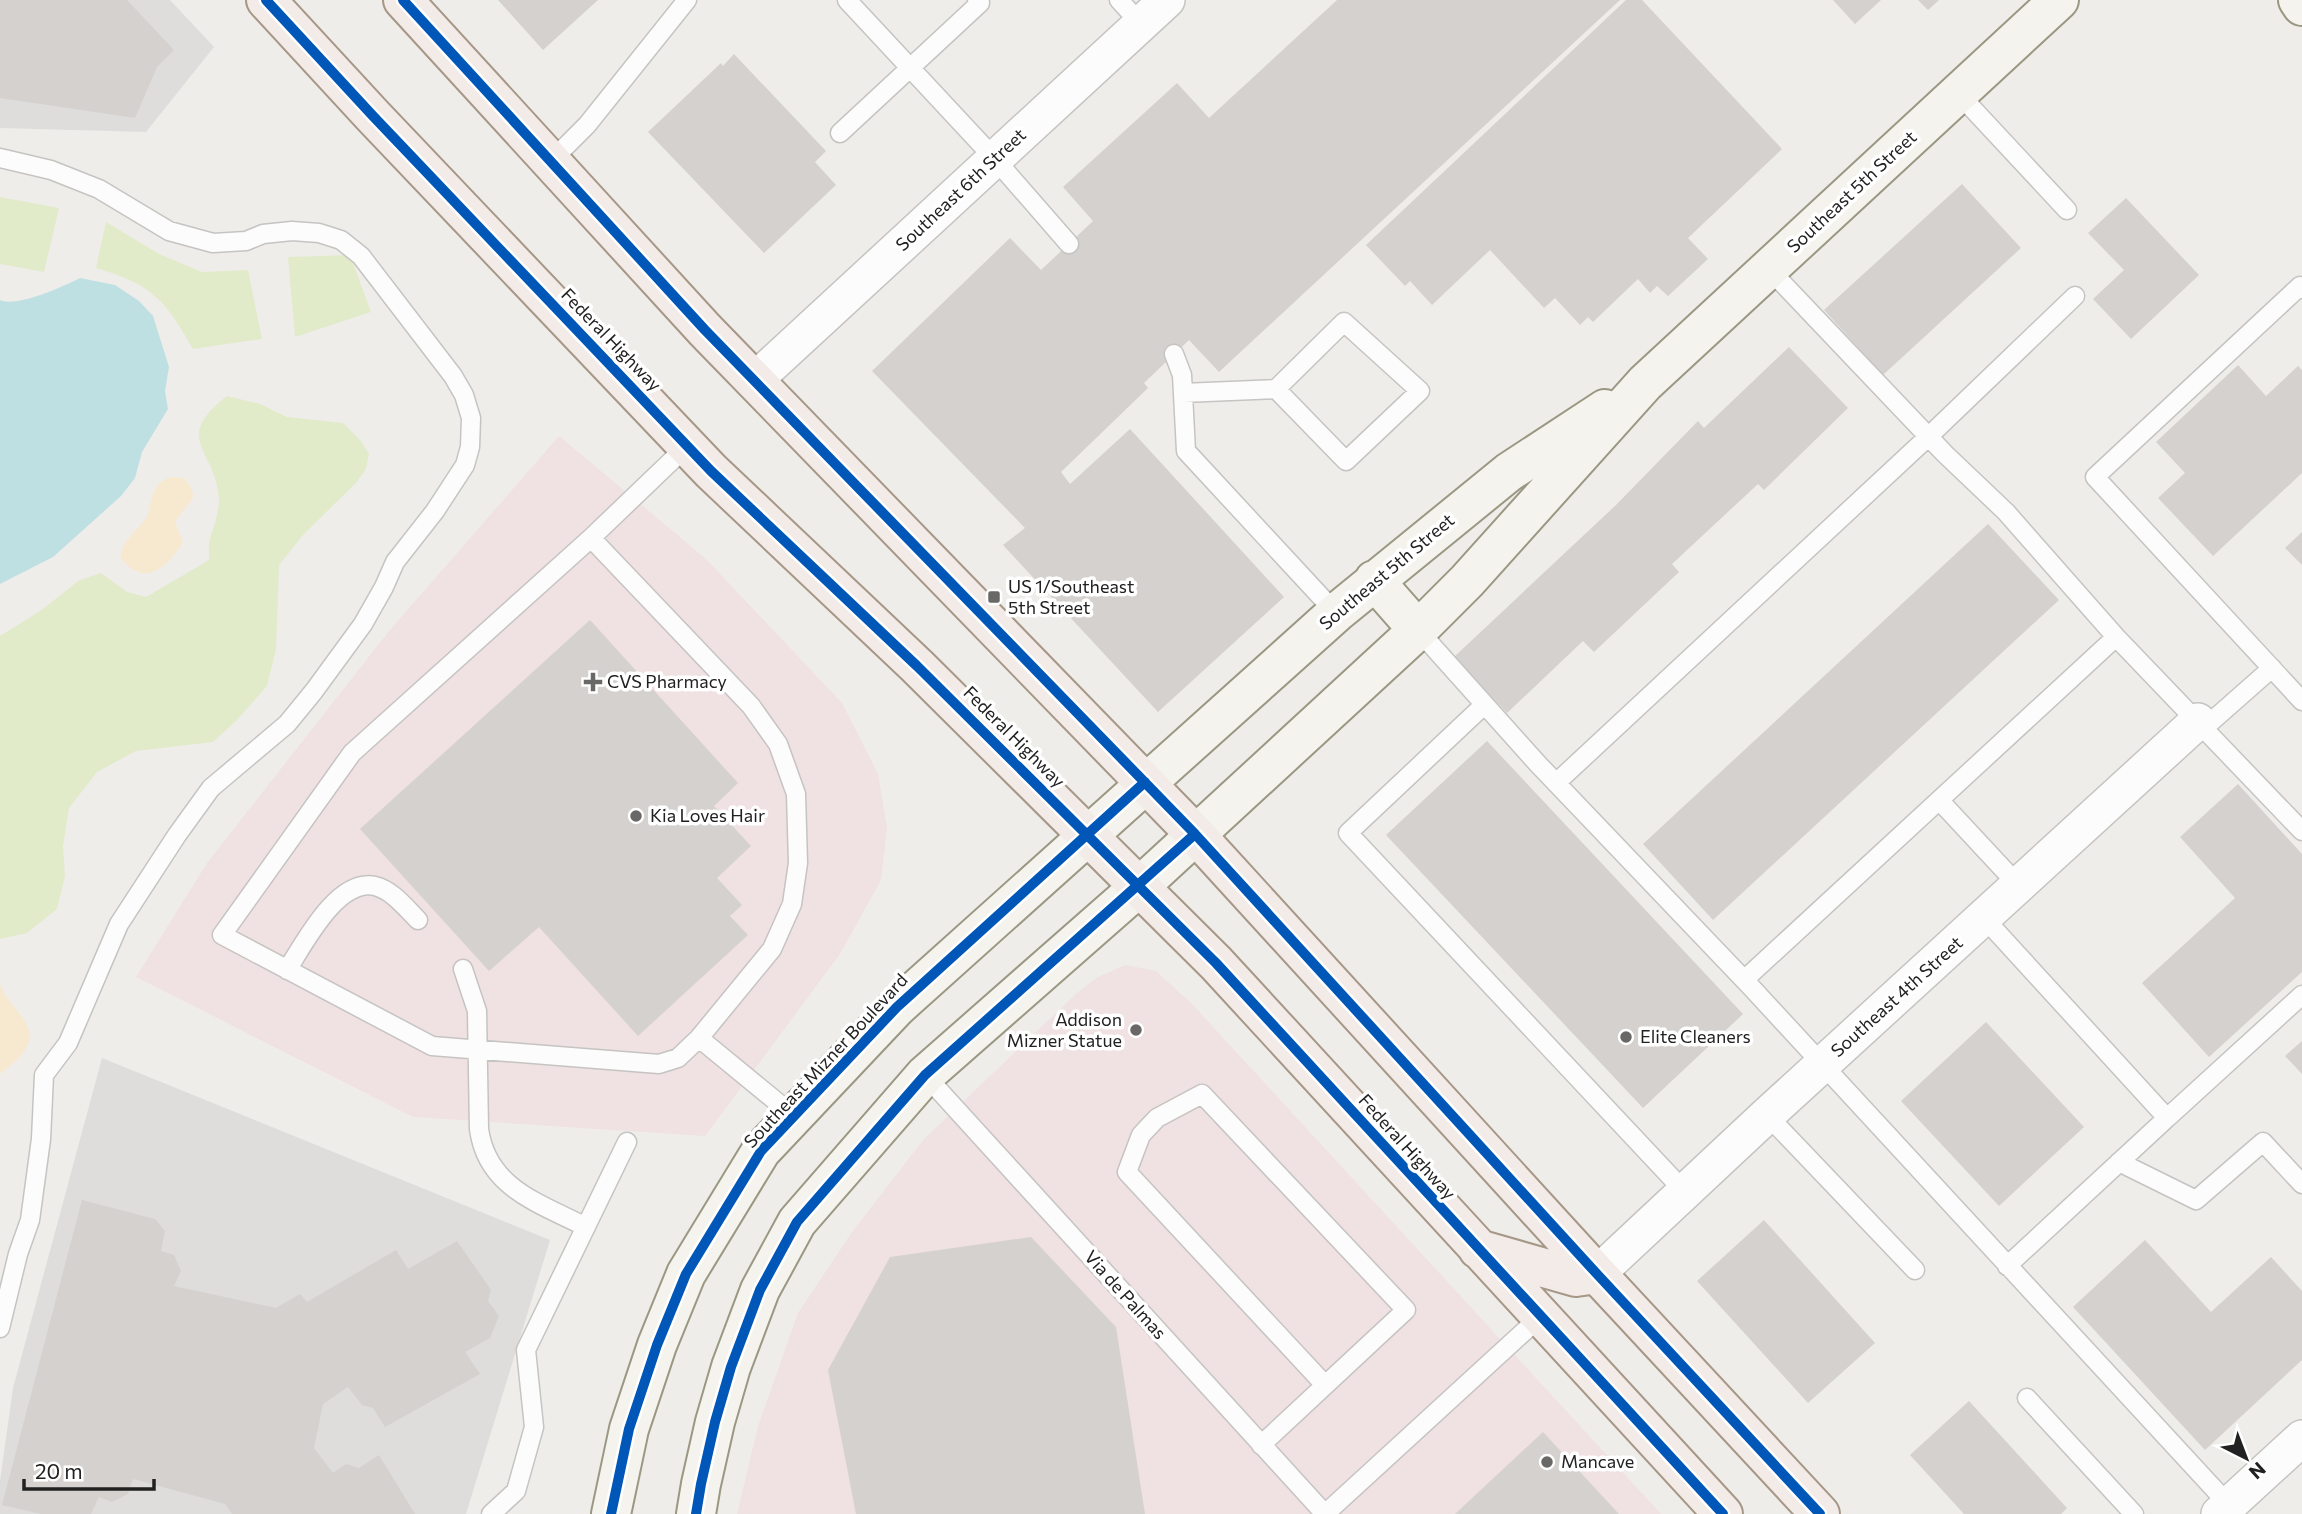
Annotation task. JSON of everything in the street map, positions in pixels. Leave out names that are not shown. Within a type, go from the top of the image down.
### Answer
[{"type":"main road","name":"Federal Highway","points":[[265,0],[711,471],[917,666],[1216,963],[1723,1514]]},
{"type":"main road","points":[[403,0],[705,330],[1195,834],[1820,1514]]},
{"type":"main road","name":"Southeast 5th Street","points":[[1195,834],[1419,630],[1467,581],[1645,383],[2059,0]]},
{"type":"main road","points":[[2298,0],[2302,6]]},
{"type":"main road","name":"Southeast 5th Street","points":[[1145,782],[1374,580],[1529,457],[1645,383]]},
{"type":"main road","points":[[1374,580],[1419,630]]},
{"type":"main road","name":"Southeast Mizner Boulevard","points":[[611,1514],[629,1429],[657,1345],[686,1274],[761,1151],[897,1007],[1145,782]]},
{"type":"main road","points":[[696,1514],[715,1422],[731,1367],[760,1290],[797,1222],[925,1075],[1139,887],[1195,834]]},
{"type":"main road","points":[[1476,1248],[1576,1277],[1597,1274]]},
{"type":"street","name":"Southeast 6th Street","points":[[755,380],[996,159],[1130,12],[1167,0]]},
{"type":"street","name":"Southeast 4th Street","points":[[1597,1274],[1983,918],[2201,725]]},
{"type":"street","points":[[2224,1510],[2302,1438]]},
{"type":"lane","points":[[551,161],[587,125],[687,0]]},
{"type":"lane","points":[[847,0],[996,159],[1069,244]]},
{"type":"lane","points":[[840,133],[911,69],[980,1]]},
{"type":"lane","points":[[1958,93],[2067,210]]},
{"type":"lane","points":[[0,158],[51,170],[99,189],[169,231],[213,243],[246,241],[263,234],[292,231],[319,233],[341,240],[361,256],[453,376],[464,395],[471,418],[470,447],[465,465],[395,562],[363,624],[287,724],[211,788],[119,924],[68,1043],[44,1075],[41,1139],[30,1220],[18,1254],[0,1328]]},
{"type":"lane","points":[[1769,269],[1928,437],[2006,512],[2116,637],[2302,831]]},
{"type":"lane","points":[[2302,289],[2300,286],[2095,477],[2302,701]]},
{"type":"lane","points":[[1556,783],[1928,437],[2075,296]]},
{"type":"lane","points":[[1183,393],[1276,389],[1345,322],[1420,391],[1346,461],[1276,389]]},
{"type":"lane","points":[[1174,354],[1182,375],[1186,451],[1336,613]]},
{"type":"lane","points":[[591,538],[751,706],[778,744],[796,794],[798,863],[792,904],[772,949],[699,1038],[678,1058],[659,1064],[432,1046],[222,935],[352,753],[591,538],[687,446]]},
{"type":"lane","points":[[1419,630],[1556,783],[1744,980],[2007,1266],[2224,1510]]},
{"type":"lane","points":[[1744,980],[2116,637]]},
{"type":"lane","points":[[2201,725],[2272,668]]},
{"type":"lane","points":[[1484,705],[1348,833],[1685,1192]]},
{"type":"lane","points":[[1939,800],[2019,886]]},
{"type":"lane","points":[[287,970],[323,915],[337,900],[356,888],[375,886],[392,895],[418,920]]},
{"type":"lane","points":[[1983,918],[2166,1118]]},
{"type":"lane","points":[[463,969],[477,1011],[479,1129],[482,1148],[491,1167],[504,1182],[520,1193],[586,1227]]},
{"type":"lane","points":[[2007,1266],[2302,995]]},
{"type":"lane","points":[[699,1038],[794,1116]]},
{"type":"lane","name":"Via de Palmas","points":[[925,1075],[1325,1514],[1540,1317]]},
{"type":"lane","points":[[1261,1445],[1406,1310],[1202,1094],[1157,1118],[1140,1135],[1127,1172],[1325,1385]]},
{"type":"lane","points":[[1767,1115],[1915,1270]]},
{"type":"lane","points":[[491,1514],[516,1491],[534,1427],[526,1350],[627,1142]]},
{"type":"lane","points":[[2119,1163],[2196,1200],[2263,1142],[2302,1184]]},
{"type":"lane","points":[[2027,1398],[2134,1514]]},
{"type":"shaded area","points":[[0,0],[170,0],[214,47],[146,132],[0,128]]},
{"type":"shaded area","points":[[559,436],[706,559],[842,703],[878,774],[887,828],[881,880],[840,954],[705,1136],[413,1117],[136,977],[207,863],[389,631]]},
{"type":"shaded area","points":[[1125,965],[1156,971],[1192,1004],[1661,1514],[737,1514],[758,1426],[798,1313],[852,1232],[924,1139],[1077,993],[1096,978]]},
{"type":"shaded area","points":[[102,1058],[550,1240],[466,1514],[0,1514],[0,1481],[13,1388]]},
{"type":"green space","points":[[0,197],[59,208],[44,272],[0,264]]},
{"type":"green space","points":[[106,222],[159,254],[202,272],[248,270],[262,339],[193,349],[174,318],[155,296],[131,281],[96,268]]},
{"type":"green space","points":[[350,255],[371,312],[295,337],[288,257]]},
{"type":"green space","points":[[227,396],[260,404],[287,417],[343,423],[360,440],[369,454],[366,469],[356,483],[304,534],[279,565],[276,650],[267,686],[213,742],[136,751],[97,772],[69,808],[63,846],[65,876],[57,909],[27,933],[0,939],[0,636],[43,609],[78,581],[101,573],[127,592],[146,597],[209,560],[209,542],[219,501],[216,483],[199,435],[201,424],[210,411]]},
{"type":"sand","points":[[169,477],[184,478],[192,491],[191,500],[175,522],[183,542],[162,567],[146,573],[138,572],[120,557],[124,544],[147,517],[158,484]]},
{"type":"sand","points":[[0,984],[25,1020],[29,1038],[26,1048],[17,1060],[0,1074]]},
{"type":"water","points":[[80,278],[115,285],[139,301],[153,316],[169,367],[165,391],[168,409],[142,452],[135,478],[121,496],[53,557],[0,584],[0,300],[8,302],[29,299]]},
{"type":"building","points":[[0,0],[127,0],[174,50],[157,67],[135,118],[0,98]]},
{"type":"building","points":[[498,0],[598,0],[543,50]]},
{"type":"building","points":[[1337,0],[1620,0],[1219,372],[1189,340],[1144,383],[1148,388],[1061,472],[1070,484],[1130,429],[1284,597],[1158,712],[1003,545],[1025,528],[872,371],[1010,238],[1041,270],[1093,221],[1063,187],[1177,83],[1209,118]]},
{"type":"building","points":[[1626,0],[1642,0],[1782,149],[1688,238],[1708,259],[1668,296],[1657,286],[1650,293],[1638,279],[1593,322],[1588,317],[1580,325],[1555,298],[1544,308],[1490,250],[1432,305],[1410,281],[1405,286],[1366,245]]},
{"type":"building","points":[[1833,0],[1881,0],[1855,24]]},
{"type":"building","points":[[1918,0],[1939,0],[1928,10]]},
{"type":"building","points":[[734,54],[826,151],[815,162],[836,185],[764,253],[648,132]]},
{"type":"building","points":[[1962,184],[2021,248],[1883,375],[1824,310]]},
{"type":"building","points":[[2126,198],[2199,275],[2131,339],[2093,299],[2124,270],[2088,233]]},
{"type":"building","points":[[1789,347],[1848,408],[1764,490],[1758,484],[1672,564],[1679,572],[1594,652],[1583,641],[1507,713],[1454,657],[1616,505],[1698,421],[1704,428]]},
{"type":"building","points":[[2238,365],[2266,396],[2298,366],[2302,370],[2302,473],[2213,556],[2158,498],[2185,473],[2156,442]]},
{"type":"building","points":[[1988,524],[2059,600],[1713,920],[1643,844]]},
{"type":"building","points":[[2302,532],[2302,565],[2285,548]]},
{"type":"building","points":[[590,620],[738,783],[714,806],[751,846],[717,878],[742,905],[730,916],[748,935],[638,1036],[539,927],[489,971],[360,829]]},
{"type":"building","points":[[1487,741],[1743,1014],[1643,1108],[1386,835]]},
{"type":"building","points":[[2238,784],[2302,854],[2302,972],[2209,1057],[2142,983],[2235,898],[2180,837]]},
{"type":"building","points":[[1986,1022],[2084,1127],[1999,1206],[1901,1101]]},
{"type":"building","points":[[2302,1041],[2302,1074],[2285,1056]]},
{"type":"building","points":[[82,1200],[155,1219],[165,1231],[161,1251],[174,1255],[181,1271],[174,1286],[276,1308],[300,1294],[307,1302],[396,1250],[408,1269],[457,1241],[491,1290],[488,1301],[499,1316],[490,1338],[465,1352],[480,1374],[385,1427],[373,1408],[362,1405],[348,1387],[323,1404],[314,1448],[333,1473],[346,1464],[359,1468],[379,1455],[415,1514],[232,1514],[225,1504],[133,1479],[128,1494],[112,1502],[99,1497],[91,1514],[41,1514],[2,1505]]},
{"type":"building","points":[[1764,1220],[1875,1343],[1808,1403],[1697,1281]]},
{"type":"building","points":[[1031,1237],[1116,1327],[1145,1514],[856,1514],[828,1370],[890,1257]]},
{"type":"building","points":[[2145,1240],[2211,1312],[2271,1257],[2302,1291],[2302,1360],[2205,1450],[2073,1307]]},
{"type":"building","points":[[1969,1401],[2067,1508],[2061,1514],[1964,1514],[1910,1455]]},
{"type":"building","points":[[1543,1432],[1619,1514],[1455,1514]]},
{"type":"cycle path","points":[[266,0],[711,471],[917,666],[1216,963],[1723,1514]]},
{"type":"cycle path","points":[[403,0],[705,330],[1195,834],[1820,1514]]},
{"type":"cycle path","points":[[611,1514],[629,1429],[657,1345],[686,1274],[761,1151],[897,1007],[1145,782]]},
{"type":"cycle path","points":[[696,1514],[715,1422],[731,1367],[760,1290],[797,1222],[925,1075],[1195,834]]},
{"type":"place","name":"US 1/Southeast 5th Street","points":[[994,597]]},
{"type":"place","name":"CVS Pharmacy","points":[[593,682]]},
{"type":"place","name":"Kia Loves Hair","points":[[636,816]]},
{"type":"place","name":"Addison Mizner Statue","points":[[1136,1030]]},
{"type":"place","name":"Elite Cleaners","points":[[1626,1037]]},
{"type":"place","name":"Mancave","points":[[1547,1462]]}]
